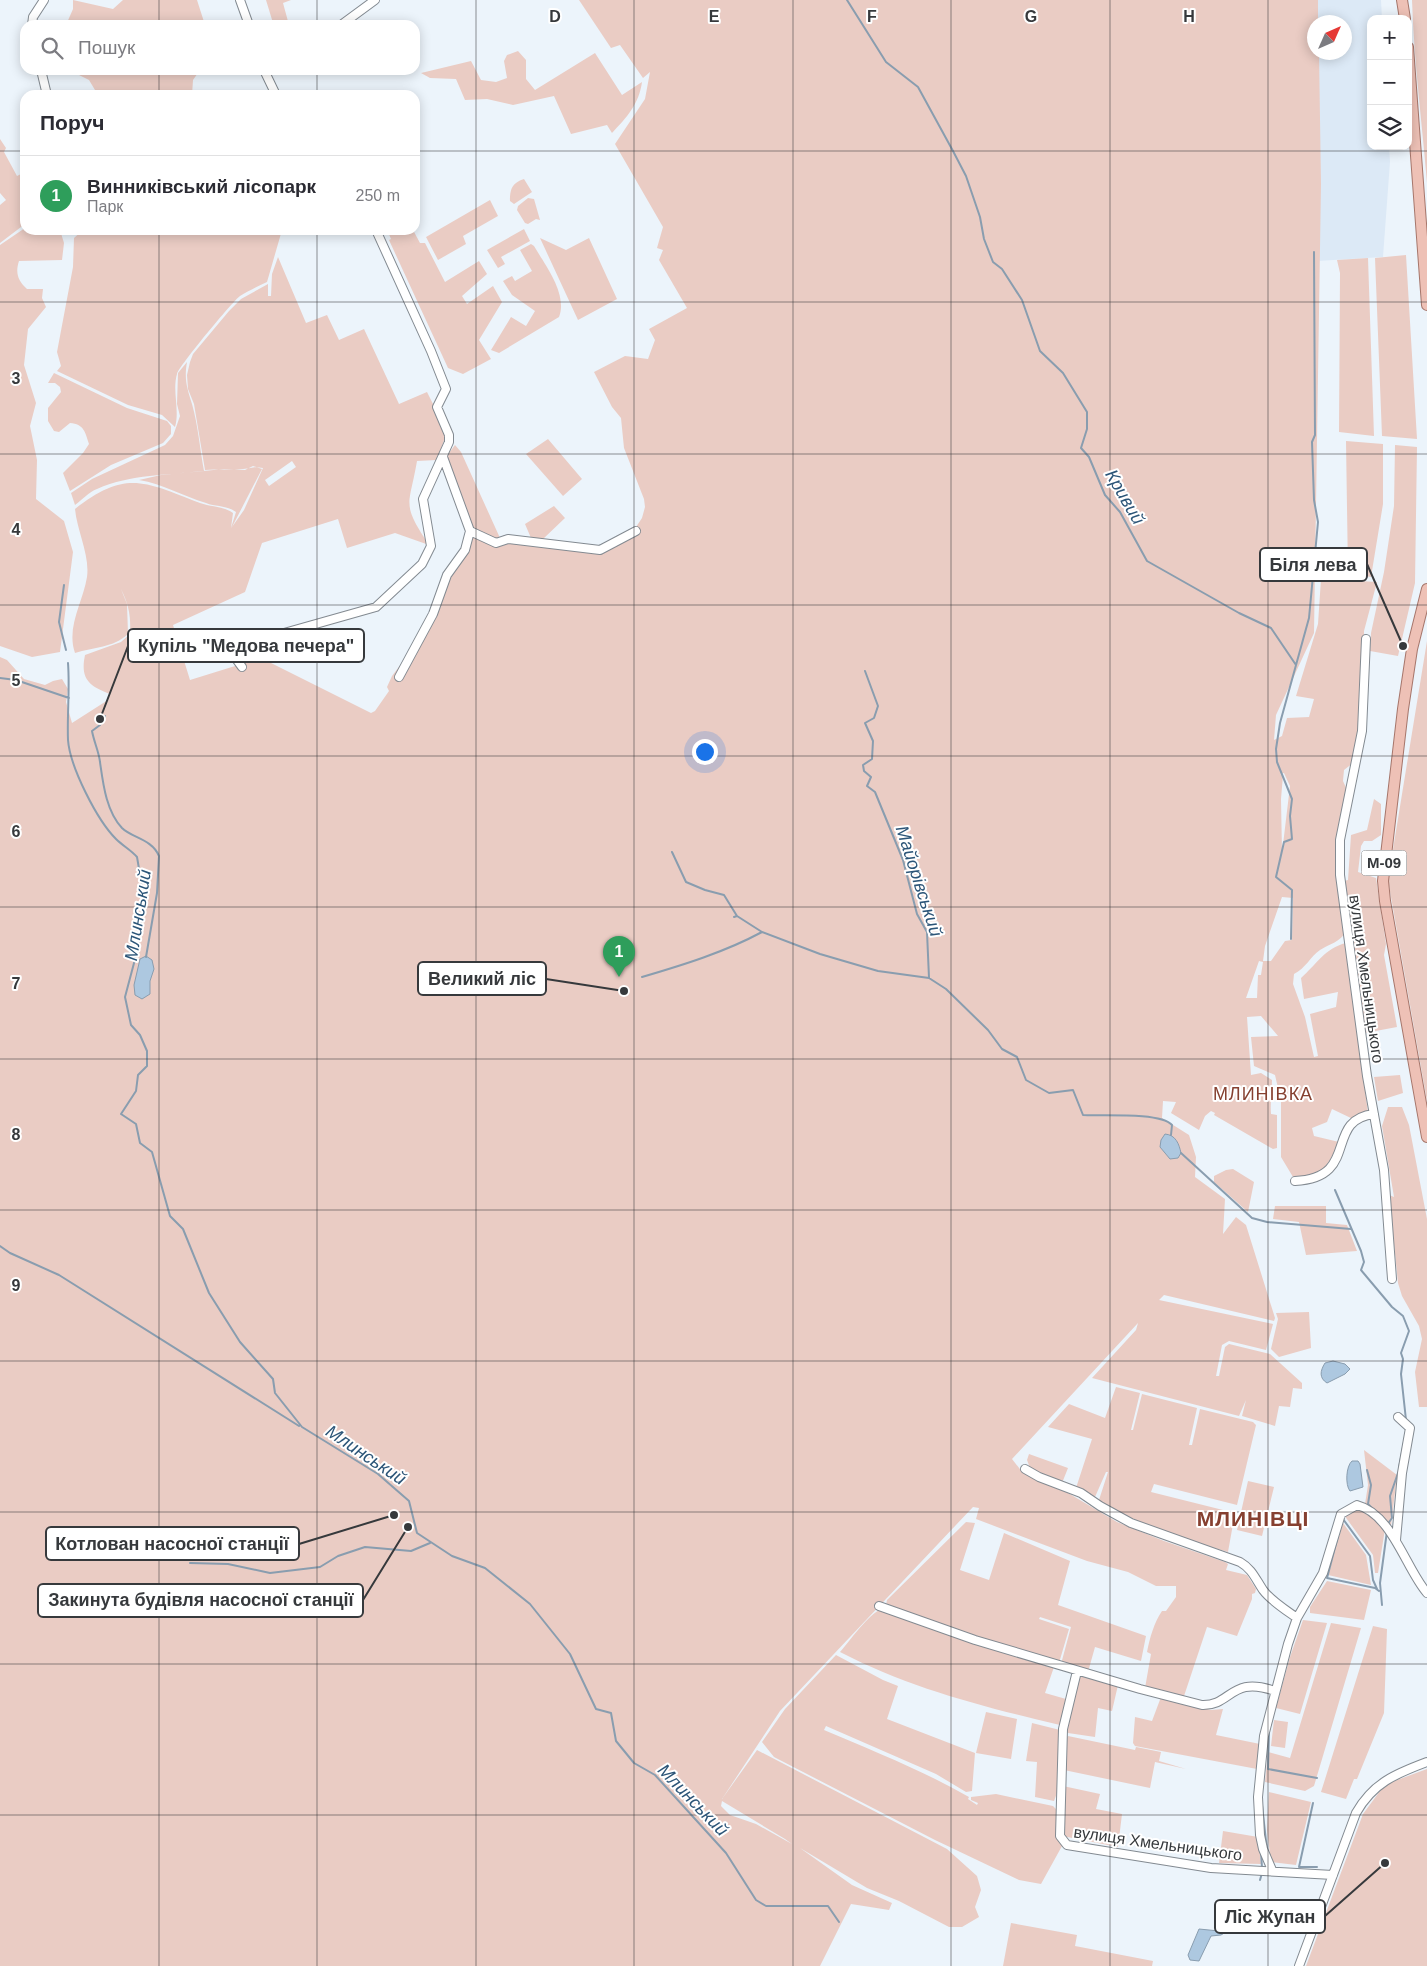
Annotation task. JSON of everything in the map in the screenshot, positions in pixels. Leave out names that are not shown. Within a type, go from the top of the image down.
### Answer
[{"type":"main road","points":[[1402,1],[1404,15]]},
{"type":"main road","points":[[1409,60],[1427,305]]},
{"type":"main road","name":"М-09","points":[[1427,589],[1412,649],[1404,700],[1383,881],[1427,1138]]},
{"type":"street","points":[[33,20],[44,0]]},
{"type":"street","points":[[240,0],[247,20]]},
{"type":"street","points":[[348,20],[376,0]]},
{"type":"street","points":[[42,75],[46,90]]},
{"type":"street","points":[[266,75],[274,90]]},
{"type":"street","points":[[242,667],[234,656],[234,650],[284,633],[376,607],[422,564],[431,546],[423,499],[450,438],[437,407],[446,392],[445,386],[378,235]]},
{"type":"street","points":[[399,677],[434,614],[447,575],[465,550],[470,531],[443,457]]},
{"type":"street","points":[[470,531],[496,543],[508,539],[600,550],[636,532]]},
{"type":"street","name":"вулиця Хмельницького","points":[[1366,639],[1362,731],[1339,852],[1341,895],[1350,939],[1352,973],[1384,1170],[1392,1279]]},
{"type":"street","points":[[1295,1181],[1315,1178],[1330,1170],[1352,1122],[1363,1116],[1374,1114]]},
{"type":"street","points":[[1396,1540],[1402,1473],[1409,1434],[1403,1421]]},
{"type":"street","points":[[1026,1469],[1039,1478],[1081,1493],[1131,1523],[1240,1562],[1252,1571],[1262,1588],[1272,1599],[1297,1618]]},
{"type":"street","name":"вулиця Хмельницького","points":[[1272,1870],[1263,1850],[1260,1835],[1258,1797],[1264,1736],[1275,1691],[1297,1618],[1318,1584],[1333,1546],[1338,1518],[1353,1507],[1363,1507],[1396,1540],[1416,1580],[1427,1593]]},
{"type":"street","points":[[879,1606],[940,1629],[1077,1671],[1202,1705],[1212,1705],[1231,1692],[1250,1686],[1275,1691]]},
{"type":"street","name":"вулиця Хмельницького","points":[[1077,1671],[1063,1728],[1060,1802],[1062,1841],[1066,1845],[1211,1868],[1333,1875]]},
{"type":"street","points":[[1299,1966],[1363,1800],[1373,1789],[1386,1780],[1427,1762]]},
{"type":"shaded area","points":[[73,0],[113,9],[123,0],[197,0],[203,20],[68,20],[73,9]]},
{"type":"shaded area","points":[[266,0],[291,0],[283,3],[288,20],[272,20]]},
{"type":"shaded area","points":[[579,0],[1318,0],[1318,15],[1307,15],[1307,60],[1319,60],[1321,184],[1314,633],[1276,715],[1274,740],[1282,736],[1287,718],[1309,717],[1314,699],[1296,696],[1318,624],[1321,579],[1377,582],[1364,631],[1363,711],[1353,763],[1344,770],[1343,781],[1348,792],[1338,835],[1335,859],[1339,861],[1346,931],[1341,938],[1320,950],[1302,969],[1294,974],[1293,984],[1305,1017],[1314,1057],[1318,1056],[1310,1014],[1336,1007],[1338,992],[1304,999],[1301,978],[1326,953],[1346,943],[1368,1113],[1353,1119],[1332,1109],[1327,1122],[1312,1128],[1314,1136],[1339,1142],[1331,1158],[1323,1169],[1311,1176],[1293,1177],[1281,1157],[1281,1101],[1275,1075],[1254,1066],[1251,1037],[1278,1036],[1261,1016],[1247,1017],[1251,1075],[1261,1073],[1272,1080],[1271,1114],[1277,1115],[1277,1148],[1273,1149],[1214,1115],[1215,1113],[1211,1111],[1205,1116],[1199,1130],[1171,1113],[1176,1102],[1163,1101],[1162,1118],[1189,1135],[1196,1157],[1195,1177],[1225,1199],[1223,1234],[1236,1217],[1246,1225],[1275,1318],[1274,1321],[1164,1295],[1159,1300],[1273,1324],[1266,1350],[1229,1341],[1222,1345],[1216,1376],[1219,1376],[1225,1347],[1229,1344],[1270,1354],[1302,1383],[1302,1389],[1293,1388],[1290,1407],[1279,1406],[1275,1426],[1242,1416],[1246,1400],[1239,1416],[1092,1378],[1136,1330],[1138,1323],[1012,1459],[1023,1473],[1063,1490],[1117,1522],[1225,1562],[1228,1564],[1226,1570],[1247,1575],[1256,1589],[1255,1593],[1252,1594],[1252,1599],[1237,1636],[1207,1627],[1183,1699],[1145,1688],[1151,1654],[1147,1652],[1151,1636],[1162,1611],[1166,1611],[1176,1597],[1176,1586],[1156,1586],[1128,1572],[1087,1561],[976,1519],[979,1508],[973,1507],[780,1711],[722,1799],[757,1750],[947,1849],[977,1876],[981,1890],[975,1907],[979,1917],[962,1927],[949,1927],[899,1901],[867,1888],[800,1848],[852,1885],[892,1903],[889,1910],[851,1904],[820,1966],[0,1966],[0,657],[7,660],[24,679],[45,685],[62,679],[68,689],[66,702],[72,723],[108,700],[110,694],[97,688],[85,676],[85,655],[121,642],[130,634],[129,611],[126,600],[121,589],[127,604],[128,634],[110,645],[75,653],[73,643],[74,624],[87,577],[87,560],[75,509],[108,488],[136,483],[164,489],[200,503],[229,511],[233,513],[231,528],[236,512],[156,484],[139,480],[161,475],[219,470],[205,470],[194,404],[188,389],[187,375],[190,362],[193,354],[241,299],[268,284],[268,296],[271,296],[272,274],[278,257],[306,323],[327,315],[339,340],[364,329],[399,404],[427,392],[447,432],[437,460],[417,461],[410,497],[409,504],[414,520],[429,545],[395,533],[347,548],[338,519],[262,543],[245,592],[173,625],[190,680],[261,658],[371,713],[375,711],[389,691],[387,687],[392,676],[411,651],[465,546],[478,533],[471,529],[446,457],[455,445],[461,452],[500,538],[504,535],[531,538],[525,524],[554,506],[565,518],[543,539],[599,549],[634,530],[642,518],[645,507],[644,499],[624,448],[621,418],[612,407],[594,372],[625,356],[648,359],[655,340],[649,329],[687,308],[659,260],[663,250],[657,248],[663,227],[615,144],[645,99],[650,72],[643,78],[620,45],[611,48]],"holes":[[[292,461],[296,467],[269,486],[265,480]],[[257,467],[263,468],[244,510],[232,527],[262,469]],[[1284,773],[1290,786],[1282,853],[1281,799],[1283,775],[1280,774]],[[1282,897],[1293,898],[1292,940],[1285,941],[1271,961],[1263,961],[1265,946]],[[1259,961],[1263,962],[1261,975],[1258,975],[1257,998],[1246,998]],[[722,1801],[792,1844],[756,1824],[730,1815],[721,1806]]]},
{"type":"shaded area","points":[[1316,0],[1381,0],[1382,15],[1367,15],[1367,150],[1389,150],[1383,257],[1317,261],[1318,60],[1352,60],[1352,15],[1317,15]]},
{"type":"shaded area","points":[[1412,0],[1427,0],[1427,183],[1416,69]]},
{"type":"shaded area","points":[[518,51],[526,60],[526,79],[535,90],[595,53],[622,95],[642,82],[638,97],[627,116],[612,133],[607,125],[571,134],[554,96],[513,105],[487,99],[465,100],[456,79],[430,78],[421,73],[471,61],[481,80],[496,82],[507,78],[504,61],[507,55]]},
{"type":"shaded area","points":[[79,75],[196,75],[193,80],[192,90],[95,90],[89,80]]},
{"type":"shaded area","points":[[0,139],[6,148],[4,152],[17,176],[20,174],[20,228],[0,243],[0,205],[6,200],[0,193]]},
{"type":"shaded area","points":[[524,179],[532,192],[514,204],[510,201],[511,190],[517,182]]},
{"type":"shaded area","points":[[528,198],[534,199],[540,220],[536,219],[528,224],[525,223],[517,210],[518,206]]},
{"type":"shaded area","points":[[490,200],[498,216],[463,236],[466,244],[438,260],[426,237]]},
{"type":"shaded area","points":[[524,229],[530,241],[501,257],[505,264],[498,268],[487,250]]},
{"type":"shaded area","points":[[20,231],[20,235],[62,235],[64,243],[62,260],[19,261],[17,273],[19,280],[27,289],[43,289],[42,298],[46,307],[28,329],[24,365],[36,403],[30,426],[37,460],[36,499],[64,521],[73,552],[60,652],[32,657],[0,646],[0,245]]},
{"type":"shaded area","points":[[77,235],[281,235],[267,282],[243,294],[235,301],[196,347],[177,374],[175,387],[177,414],[175,427],[162,415],[128,405],[57,371],[61,366],[57,352],[73,267],[74,238]]},
{"type":"shaded area","points":[[389,235],[416,235],[420,243],[425,243],[445,282],[479,261],[487,274],[462,296],[467,304],[493,286],[502,302],[479,340],[491,359],[463,374],[448,368],[389,240],[391,239]]},
{"type":"shaded area","points":[[540,238],[566,250],[589,238],[617,299],[578,320]]},
{"type":"shaded area","points":[[531,244],[549,271],[558,289],[561,308],[559,317],[499,353],[491,350],[511,317],[526,326],[535,311],[512,295],[503,281],[512,276],[515,281],[532,271],[520,250]]},
{"type":"shaded area","points":[[1406,255],[1417,439],[1382,436],[1375,258]]},
{"type":"shaded area","points":[[1368,258],[1374,436],[1339,432],[1340,273],[1337,260]]},
{"type":"shaded area","points":[[187,362],[186,383],[196,420],[204,471],[123,480],[94,490],[75,505],[71,493],[92,479],[165,445],[173,436],[180,416],[177,404],[178,373]]},
{"type":"shaded area","points":[[54,373],[127,408],[167,421],[171,426],[171,434],[163,443],[111,465],[70,491],[63,473],[83,453],[89,444],[83,429],[78,425],[70,423],[59,432],[54,431],[48,421],[48,408],[61,392],[60,387],[55,383],[48,383]]},
{"type":"shaded area","points":[[548,439],[582,479],[563,496],[526,454]]},
{"type":"shaded area","points":[[1346,441],[1383,444],[1383,504],[1371,577],[1348,573]]},
{"type":"shaded area","points":[[1395,445],[1417,447],[1415,583],[1398,656],[1370,651],[1371,633],[1384,572],[1394,506]]},
{"type":"shaded area","points":[[1427,641],[1427,1101],[1388,880]]},
{"type":"shaded area","points":[[1374,799],[1381,804],[1381,835],[1372,841],[1364,841],[1361,846],[1358,872],[1376,878],[1386,944],[1384,955],[1397,1027],[1365,1033],[1344,881],[1348,880],[1351,835],[1367,830]]},
{"type":"shaded area","points":[[1400,1075],[1403,1093],[1378,1101],[1374,1077]]},
{"type":"shaded area","points":[[1388,1107],[1402,1107],[1409,1125],[1427,1219],[1427,1407],[1419,1407],[1415,1372],[1422,1339],[1419,1326],[1402,1296],[1398,1283],[1389,1195],[1394,1197],[1382,1126]]},
{"type":"shaded area","points":[[1233,1169],[1254,1182],[1248,1212],[1214,1182],[1214,1176]]},
{"type":"shaded area","points":[[1275,1206],[1326,1206],[1326,1223],[1347,1225],[1357,1251],[1306,1255],[1299,1222],[1273,1219]]},
{"type":"shaded area","points":[[1309,1312],[1311,1348],[1279,1357],[1271,1349],[1278,1319],[1276,1313]]},
{"type":"shaded area","points":[[1116,1387],[1140,1393],[1131,1430],[1133,1430],[1142,1394],[1197,1408],[1189,1445],[1192,1445],[1200,1409],[1253,1422],[1256,1425],[1237,1505],[1154,1484],[1151,1492],[1235,1513],[1228,1552],[1151,1529],[1101,1504],[1099,1500],[1108,1472],[1106,1472],[1095,1497],[1076,1488],[1092,1439],[1048,1427],[1069,1404],[1105,1418]]},
{"type":"shaded area","points":[[1364,1450],[1397,1475],[1391,1526],[1365,1504],[1368,1485]]},
{"type":"shaded area","points":[[1029,1454],[1068,1468],[1062,1483],[1030,1468],[1027,1460]]},
{"type":"shaded area","points":[[1248,1481],[1274,1487],[1262,1536],[1237,1530]]},
{"type":"shaded area","points":[[1362,1509],[1385,1529],[1378,1573],[1375,1573],[1373,1555],[1344,1515]]},
{"type":"shaded area","points":[[966,1522],[975,1523],[960,1570],[989,1580],[1004,1533],[1070,1561],[1058,1605],[1146,1636],[1141,1661],[1095,1647],[1088,1672],[1061,1664],[1071,1627],[1040,1617],[1039,1619],[1069,1629],[1059,1663],[1028,1655],[886,1605],[887,1600]]},
{"type":"shaded area","points":[[1343,1523],[1366,1555],[1371,1585],[1328,1575]]},
{"type":"shaded area","points":[[1327,1581],[1371,1590],[1364,1620],[1310,1613],[1310,1607]]},
{"type":"shaded area","points":[[882,1609],[1054,1667],[1045,1693],[1066,1699],[1060,1725],[947,1695],[893,1676],[840,1652],[865,1622]]},
{"type":"shaded area","points":[[1303,1620],[1327,1623],[1300,1714],[1276,1708],[1290,1657]]},
{"type":"shaded area","points":[[1331,1623],[1361,1628],[1314,1786],[1305,1791],[1265,1782],[1268,1752],[1290,1758]]},
{"type":"shaded area","points":[[1373,1626],[1387,1629],[1384,1713],[1357,1779],[1354,1779],[1346,1799],[1321,1792]]},
{"type":"shaded area","points":[[836,1655],[898,1686],[887,1719],[975,1753],[972,1791],[966,1792],[936,1774],[826,1726],[824,1730],[933,1778],[969,1797],[968,1799],[977,1805],[978,1803],[971,1800],[971,1797],[996,1794],[1053,1806],[1058,1811],[1057,1838],[1062,1846],[1041,1884],[1019,1880],[935,1840],[774,1757],[762,1742],[785,1709]]},
{"type":"shaded area","points":[[1079,1675],[1118,1685],[1112,1711],[1098,1708],[1095,1737],[1068,1733],[1066,1730]]},
{"type":"shaded area","points":[[1161,1697],[1211,1710],[1223,1709],[1216,1735],[1260,1744],[1257,1769],[1135,1746],[1133,1743],[1135,1717],[1152,1721]]},
{"type":"shaded area","points":[[986,1712],[1017,1719],[1011,1759],[976,1753]]},
{"type":"shaded area","points":[[1274,1720],[1288,1722],[1285,1748],[1271,1746]]},
{"type":"shaded area","points":[[1032,1723],[1060,1730],[1057,1793],[1054,1801],[1035,1797],[1037,1762],[1026,1761]]},
{"type":"shaded area","points":[[1068,1736],[1135,1750],[1136,1747],[1161,1752],[1159,1761],[1186,1769],[1155,1762],[1150,1788],[1064,1770],[1065,1740]]},
{"type":"shaded area","points":[[1427,1769],[1427,1966],[1306,1966],[1363,1814],[1380,1791],[1389,1783]]},
{"type":"shaded area","points":[[1063,1786],[1100,1794],[1096,1809],[1122,1814],[1118,1847],[1062,1836]]},
{"type":"shaded area","points":[[1269,1792],[1311,1802],[1296,1865],[1271,1862],[1267,1830]]},
{"type":"shaded area","points":[[1223,1831],[1258,1837],[1261,1864],[1219,1863]]},
{"type":"shaded area","points":[[1011,1923],[1077,1935],[1075,1946],[1153,1961],[1152,1966],[1003,1966]]},
{"type":"water","points":[[146,956],[152,960],[154,969],[150,981],[150,994],[142,999],[135,995],[134,985],[140,959]]},
{"type":"water","points":[[1165,1134],[1172,1136],[1178,1143],[1181,1153],[1178,1158],[1170,1159],[1160,1147],[1161,1140]]},
{"type":"water","points":[[1333,1361],[1345,1364],[1350,1369],[1345,1374],[1327,1383],[1323,1379],[1321,1372],[1325,1363]]},
{"type":"water","points":[[1352,1461],[1358,1461],[1360,1464],[1363,1487],[1350,1491],[1347,1484],[1347,1476],[1348,1467]]},
{"type":"water","points":[[1231,1926],[1241,1929],[1241,1931],[1231,1929],[1221,1935],[1211,1936],[1199,1961],[1190,1960],[1188,1955],[1199,1929],[1219,1931]]},
{"type":"waterway","name":"Кривий","points":[[847,0],[886,62],[918,87],[953,151],[966,176],[980,217],[984,239],[993,262],[1002,269],[1022,300],[1040,351],[1063,373],[1087,412],[1087,429],[1081,448],[1089,457],[1105,495],[1120,512],[1147,561],[1239,613],[1271,628],[1296,665]]},
{"type":"waterway","points":[[1291,939],[1292,890],[1276,877],[1284,842],[1292,839],[1290,816],[1292,799],[1277,762],[1276,749],[1280,723],[1309,618],[1318,522],[1314,500],[1312,442],[1315,435],[1314,252]]},
{"type":"waterway","name":"Млинський","points":[[64,585],[59,622],[66,650]]},
{"type":"waterway","name":"Млинський","points":[[68,663],[68,740],[74,764],[79,778],[101,819],[116,839],[137,857],[142,886],[142,911],[138,948],[125,997],[131,1025],[140,1035],[147,1051],[147,1066],[138,1075],[136,1091],[121,1114],[136,1124],[140,1143],[152,1152],[170,1216],[183,1229],[209,1293],[240,1342],[273,1379],[275,1393],[302,1427],[378,1474],[409,1501],[417,1533],[452,1556],[485,1568],[530,1604],[570,1654],[596,1709],[611,1713],[616,1741],[634,1763],[655,1775],[726,1853],[756,1900],[766,1906],[828,1906],[839,1922]]},
{"type":"waterway","points":[[865,671],[878,706],[874,718],[865,723],[873,741],[872,759],[863,765],[864,771],[871,777],[867,786],[875,792]]},
{"type":"waterway","points":[[0,678],[16,680],[69,698]]},
{"type":"waterway","name":"Млинський","points":[[105,716],[100,725],[92,731],[99,754],[104,788],[112,813],[122,828],[147,842],[156,850],[159,856],[157,893],[146,957]]},
{"type":"waterway","points":[[100,719],[96,721],[102,723]]},
{"type":"waterway","name":"Майорівський","points":[[875,792],[903,860],[917,914],[927,932],[929,978],[946,989],[988,1030],[1002,1049],[1017,1057],[1026,1080],[1049,1093],[1073,1090],[1083,1115],[1144,1116],[1156,1118],[1172,1125],[1171,1135]]},
{"type":"waterway","points":[[672,852],[686,882],[724,895],[737,916]]},
{"type":"waterway","points":[[734,917],[737,916],[762,932],[820,954],[878,971],[929,978]]},
{"type":"waterway","points":[[642,977],[719,952],[762,932]]},
{"type":"waterway","name":"Майорівський","points":[[1181,1153],[1252,1218],[1267,1222],[1351,1229]]},
{"type":"waterway","points":[[1335,1190],[1361,1251],[1364,1262],[1361,1270],[1392,1307],[1403,1316],[1409,1331],[1401,1353],[1403,1359],[1401,1374],[1406,1420]]},
{"type":"waterway","points":[[0,1246],[10,1253],[59,1275],[299,1426]]},
{"type":"waterway","points":[[1399,1468],[1405,1437]]},
{"type":"waterway","points":[[1367,1470],[1371,1485],[1368,1504],[1372,1508]]},
{"type":"waterway","points":[[1387,1525],[1392,1518],[1390,1496],[1398,1473]]},
{"type":"waterway","points":[[1343,1519],[1370,1556],[1373,1580],[1377,1589]]},
{"type":"waterway","points":[[1382,1605],[1380,1583],[1387,1531]]},
{"type":"waterway","points":[[1338,1536],[1327,1578],[1375,1588],[1379,1591]]},
{"type":"waterway","points":[[190,1563],[228,1564],[270,1573],[320,1567],[338,1556],[365,1547],[411,1551],[430,1543]]},
{"type":"waterway","points":[[1269,1732],[1268,1769],[1317,1778]]},
{"type":"waterway","points":[[1313,1803],[1299,1867],[1317,1867]]},
{"type":"waterway","points":[[1262,1805],[1267,1850]]},
{"type":"waterway","points":[[1261,1852],[1262,1868]]},
{"type":"waterway","points":[[1260,1880],[1262,1873]]},
{"type":"waterway","points":[[1240,1930],[1243,1924]]},
{"type":"place","name":"Бiля лева","points":[[1403,646]]},
{"type":"place","name":"Купіль \"Медова печера\"","points":[[100,719]]},
{"type":"place","name":"Винниківський лісопарк","points":[[619,977]]},
{"type":"place","name":"Великий ліс","points":[[624,991]]},
{"type":"place","name":"Котлован насосної станції","points":[[394,1515]]},
{"type":"place","name":"Закинута будівля насосної станції","points":[[408,1527]]},
{"type":"place","name":"Ліс Жупан","points":[[1385,1863]]},
{"type":"district","name":"МЛИНІВКА","points":[[1263,1094]]},
{"type":"district","name":"МЛИНІВЦІ","points":[[1253,1519]]}]
